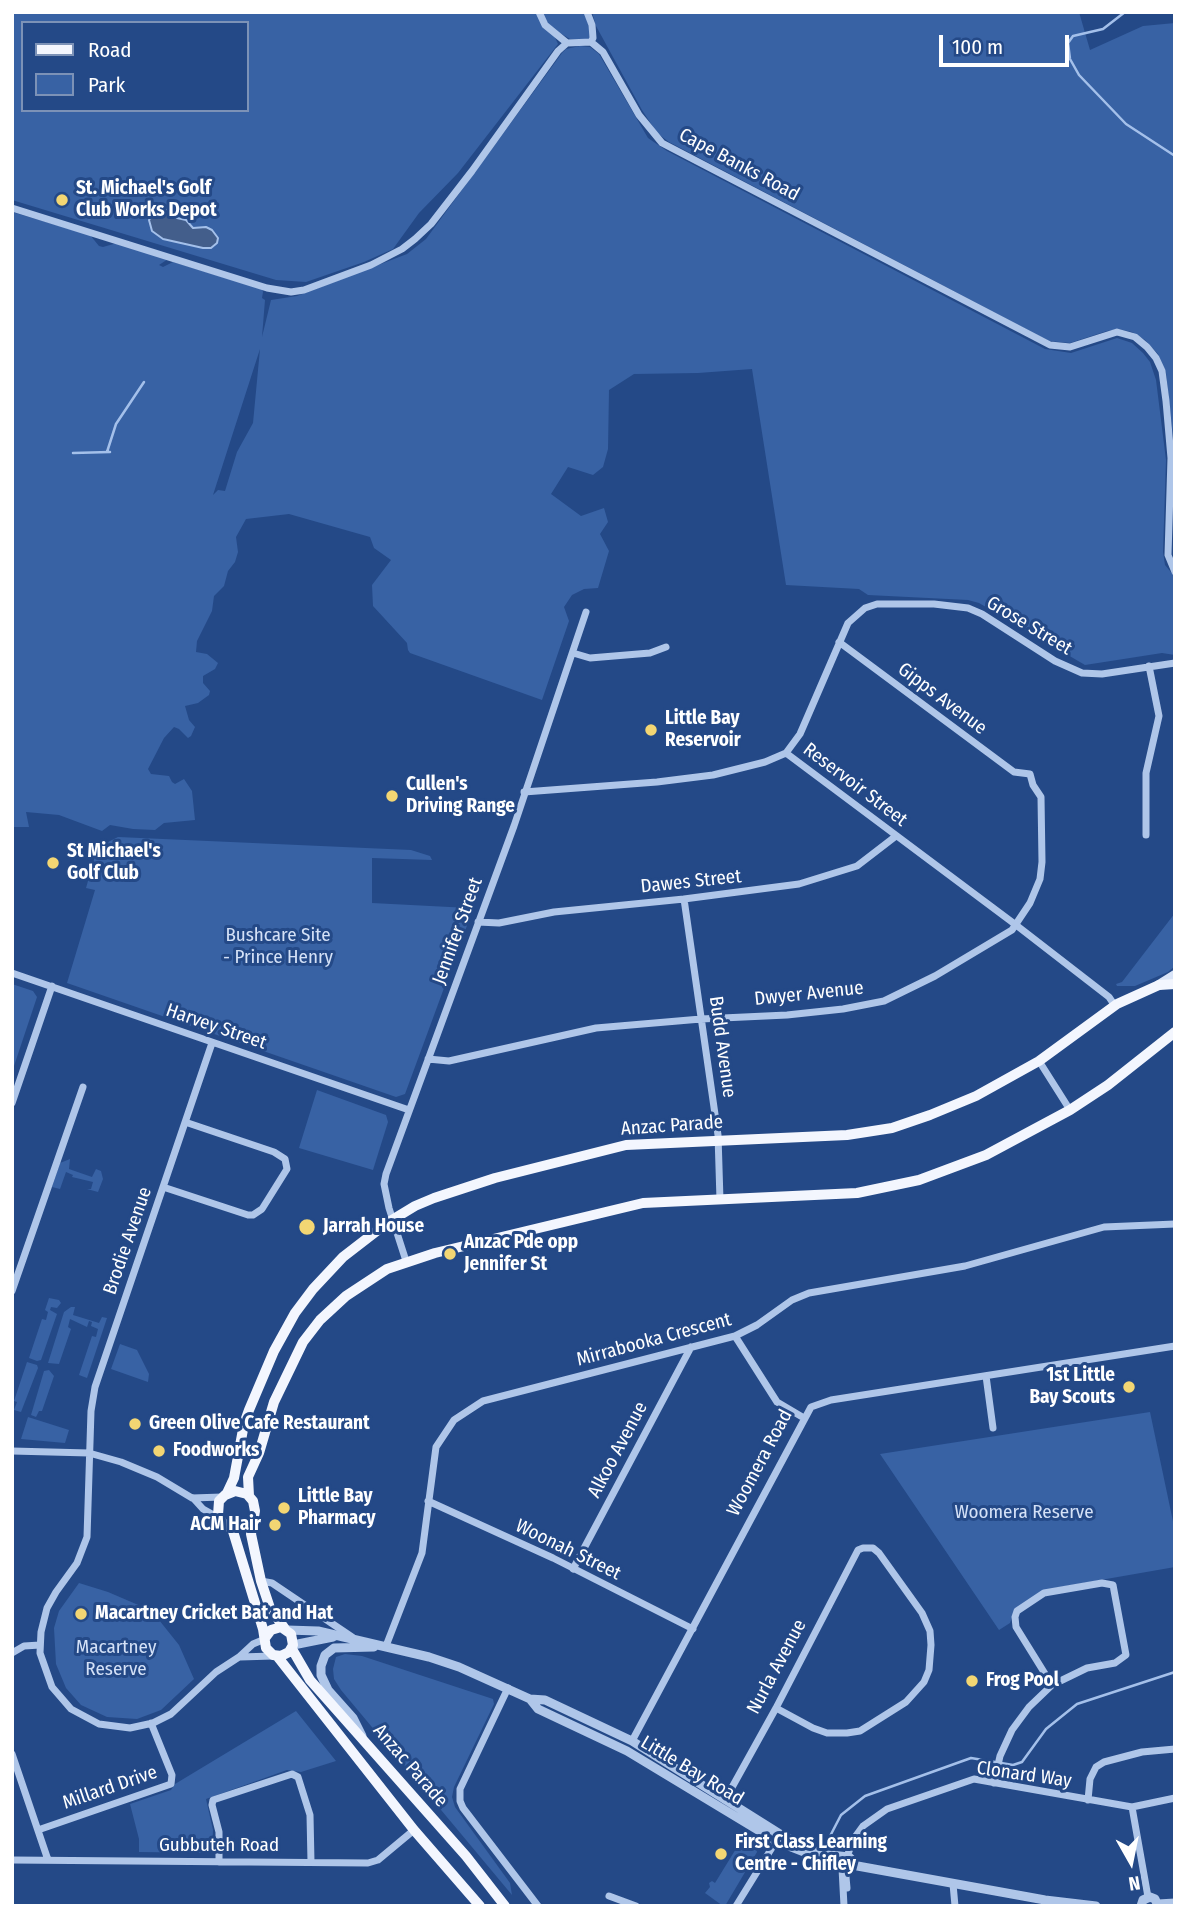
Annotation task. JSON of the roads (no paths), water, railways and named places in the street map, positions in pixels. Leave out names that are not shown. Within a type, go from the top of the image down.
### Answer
[{"type":"main road","points":[[1159,985],[1175,975]]},
{"type":"main road","name":"Anzac Parade","points":[[225,1495],[234,1478],[249,1410],[288,1324],[304,1300],[351,1250],[393,1219],[426,1201],[464,1187],[638,1143],[847,1135],[892,1128],[976,1096],[1039,1061],[1115,1006],[1159,985],[1175,984]]},
{"type":"main road","points":[[249,1496],[238,1491],[225,1495],[218,1507],[219,1518],[232,1528],[267,1650],[277,1656],[285,1655],[292,1647],[293,1636],[270,1608],[261,1581],[251,1534],[255,1508],[249,1496],[248,1476],[259,1453],[274,1402],[303,1342],[320,1320],[346,1296],[379,1273],[406,1261],[634,1205],[849,1194],[899,1186],[970,1162],[1070,1110],[1108,1085],[1175,1032]]},
{"type":"main road","points":[[232,1528],[244,1527],[252,1519]]},
{"type":"main road","points":[[265,1639],[273,1629],[286,1629]]},
{"type":"main road","name":"Anzac Parade","points":[[292,1647],[310,1680],[466,1856],[505,1906]]},
{"type":"main road","name":"Anzac Parade","points":[[277,1656],[414,1830],[480,1906]]},
{"type":"street","points":[[539,12],[545,25],[566,43]]},
{"type":"street","points":[[12,208],[267,288],[290,292],[304,290],[359,270],[402,249],[431,224],[558,51],[566,43],[591,42],[592,25],[587,12]]},
{"type":"street","name":"Cape Banks Road","points":[[591,42],[603,52],[639,115],[662,143],[1050,345],[1070,347],[1118,332],[1135,337],[1147,346],[1161,371],[1166,401],[1171,469],[1168,555],[1175,572]]},
{"type":"street","name":"Grose Street","points":[[786,753],[800,734],[848,624],[865,608],[877,604],[953,605],[982,614],[1055,661],[1082,673],[1102,674],[1175,663]]},
{"type":"street","name":"Jennifer Street","points":[[406,1261],[384,1184],[586,612]]},
{"type":"street","name":"Gipps Avenue","points":[[839,642],[1014,772],[1030,774]]},
{"type":"street","points":[[573,653],[590,659],[650,653],[666,647]]},
{"type":"street","points":[[1146,835],[1146,773],[1159,716],[1149,666]]},
{"type":"street","name":"Reservoir Street","points":[[524,792],[713,775],[765,762],[786,753],[1016,925],[1109,997],[1115,1006]]},
{"type":"street","name":"Dwyer Avenue","points":[[428,1059],[449,1061],[596,1028],[701,1018],[787,1015],[884,1001],[986,947],[1016,925],[1040,879],[1042,862],[1041,797],[1030,774]]},
{"type":"street","name":"Dawes Street","points":[[478,922],[499,923],[554,912],[768,890],[828,876],[857,866],[896,836]]},
{"type":"street","name":"Budd Avenue","points":[[684,899],[718,1139],[720,1200]]},
{"type":"street","name":"Harvey Street","points":[[12,973],[409,1110]]},
{"type":"street","points":[[12,1103],[52,986]]},
{"type":"street","name":"Brodie Avenue","points":[[40,1645],[41,1629],[48,1605],[77,1563],[87,1541],[91,1406],[94,1387],[212,1042]]},
{"type":"street","points":[[1039,1061],[1070,1110]]},
{"type":"street","points":[[12,1291],[83,1087]]},
{"type":"street","points":[[163,1187],[254,1215],[262,1209],[286,1169],[285,1159],[274,1152],[185,1122]]},
{"type":"street","name":"Mirrabooka Crescent","points":[[386,1646],[422,1553],[436,1447],[454,1420],[483,1401],[735,1336],[757,1325],[792,1300],[809,1293],[965,1266],[1104,1227],[1175,1224]]},
{"type":"street","points":[[735,1336],[777,1402],[804,1418]]},
{"type":"street","name":"Woomera Road","points":[[627,1751],[811,1407],[820,1402],[1175,1346]]},
{"type":"street","name":"Alkoo Avenue","points":[[573,1569],[691,1347]]},
{"type":"street","points":[[986,1376],[993,1428]]},
{"type":"street","points":[[12,1451],[89,1454],[121,1462],[157,1477],[219,1518]]},
{"type":"street","points":[[192,1498],[225,1495]]},
{"type":"street","name":"Woonah Street","points":[[428,1501],[693,1629]]},
{"type":"street","name":"Nurla Avenue","points":[[723,1804],[858,1550],[868,1547],[880,1553],[922,1613],[929,1631],[929,1670],[924,1682],[906,1702],[860,1731],[827,1733],[776,1708]]},
{"type":"street","name":"Little Bay Road","points":[[261,1581],[272,1583],[354,1639]]},
{"type":"street","points":[[994,1783],[1000,1756],[1012,1730],[1052,1685],[1087,1668],[1115,1663],[1126,1656],[1113,1585],[1102,1583],[1045,1593],[1017,1611],[1016,1627],[1052,1685]]},
{"type":"street","name":"Little Bay Road","points":[[286,1629],[310,1630],[354,1639],[445,1662],[530,1699],[545,1700],[632,1741],[723,1804]]},
{"type":"street","name":"Little Bay Road","points":[[292,1647],[338,1636]]},
{"type":"street","points":[[12,1653],[23,1646],[40,1645],[43,1664],[52,1687],[63,1701],[89,1720],[130,1728],[151,1723],[174,1711],[217,1672],[250,1646],[265,1639]]},
{"type":"street","points":[[364,1740],[355,1721],[328,1690],[321,1675],[321,1663],[326,1654],[334,1648],[386,1646]]},
{"type":"street","points":[[239,1657],[277,1656]]},
{"type":"street","points":[[508,1688],[460,1789],[460,1801],[538,1906]]},
{"type":"street","name":"Little Bay Road","points":[[530,1699],[538,1709],[627,1751],[778,1838],[845,1863],[1045,1900],[1096,1906]]},
{"type":"street","name":"Millard Drive","points":[[38,1830],[171,1784],[172,1775],[151,1723]]},
{"type":"street","points":[[1087,1800],[1090,1779],[1096,1767],[1104,1762],[1142,1752],[1175,1749]]},
{"type":"street","points":[[12,1754],[47,1860]]},
{"type":"street","points":[[219,1861],[219,1832],[213,1800],[294,1774],[298,1777],[310,1815],[311,1862]]},
{"type":"street","name":"Clonard Way","points":[[845,1863],[855,1837],[863,1826],[887,1810],[969,1780],[1132,1807]]},
{"type":"street","points":[[1143,1903],[1132,1807],[1175,1798]]},
{"type":"street","name":"Gubbuteh Road","points":[[12,1860],[375,1861],[414,1830]]},
{"type":"street","points":[[736,1906],[778,1838]]},
{"type":"street","points":[[845,1863],[847,1906]]},
{"type":"street","points":[[953,1884],[955,1906]]},
{"type":"street","points":[[609,1896],[636,1906]]},
{"type":"street","points":[[1134,1906],[1153,1898],[1158,1905],[1175,1903]]},
{"type":"waterway","points":[[1125,12],[1103,29],[1073,36],[1068,43],[1070,59],[1079,75],[1126,124],[1175,156]]},
{"type":"waterway","points":[[107,452],[116,424],[144,382]]},
{"type":"waterway","points":[[73,453],[110,452]]},
{"type":"waterway","points":[[827,1842],[841,1815],[865,1796],[971,1758],[1013,1765],[1022,1762],[1046,1729],[1077,1704],[1175,1672]]},
{"type":"place","name":"St. Michael's Golf Club Works Depot","points":[[62,200]]},
{"type":"place","name":"Little Bay Reservoir","points":[[651,730]]},
{"type":"place","name":"Cullen's Driving Range","points":[[392,796]]},
{"type":"place","name":"St Michael's Golf Club","points":[[53,863]]},
{"type":"place","name":"Jarrah House","points":[[307,1227]]},
{"type":"place","name":"Anzac Pde opp Jennifer St","points":[[450,1254]]},
{"type":"place","name":"1st Little Bay Scouts","points":[[1129,1387]]},
{"type":"place","name":"Green Olive Cafe Restaurant","points":[[135,1424]]},
{"type":"place","name":"Foodworks","points":[[159,1451]]},
{"type":"place","name":"Little Bay Pharmacy","points":[[284,1508]]},
{"type":"place","name":"ACM Hair","points":[[275,1525]]},
{"type":"place","name":"Macartney Cricket Bat and Hat","points":[[81,1614]]},
{"type":"place","name":"Frog Pool","points":[[972,1681]]},
{"type":"place","name":"First Class Learning Centre - Chifley","points":[[721,1854]]},
{"type":"park label","name":"Bushcare Site - Prince Henry","points":[[278,947]]},
{"type":"park label","name":"Woomera Reserve","points":[[1024,1513]]},
{"type":"park label","name":"Macartney Reserve","points":[[116,1659]]}]
